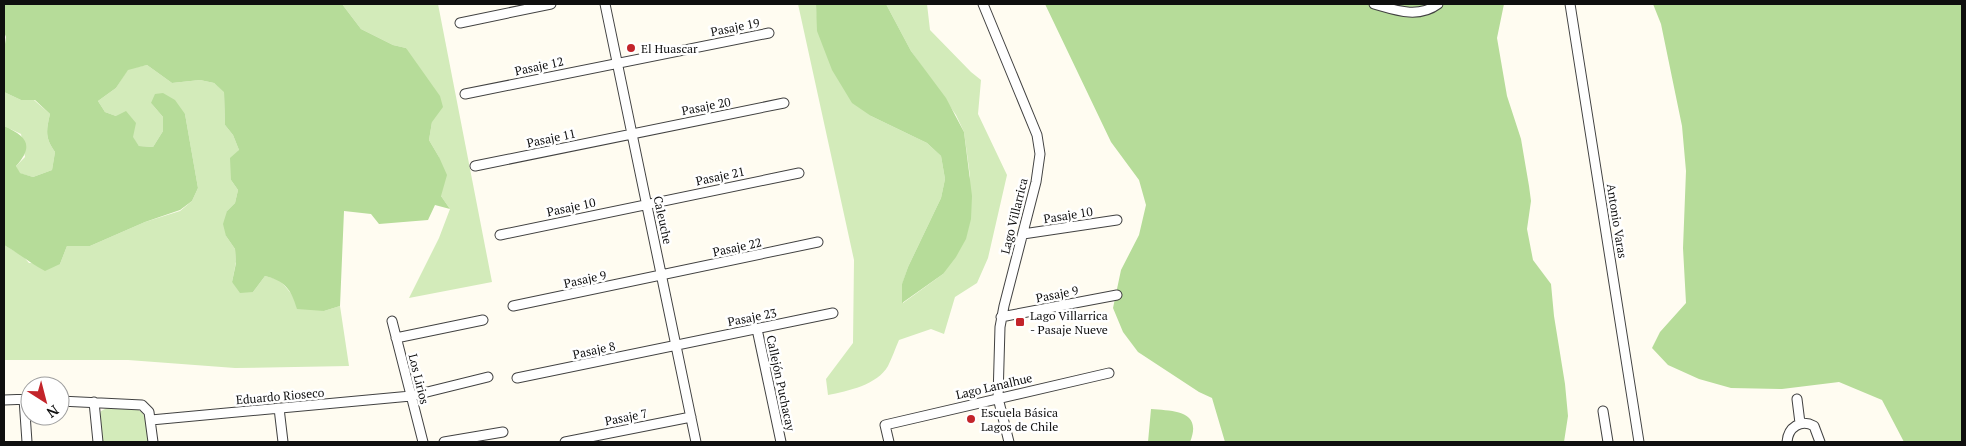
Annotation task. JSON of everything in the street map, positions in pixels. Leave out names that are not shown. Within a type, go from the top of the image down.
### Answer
[{"type":"street","points":[[460,23],[551,4]]},
{"type":"street","name":"Caleuche","points":[[605,4],[696,442]]},
{"type":"street","name":"Lago Villarrica","points":[[983,4],[1040,145],[1036,182],[1001,317],[998,398],[1009,442]]},
{"type":"street","points":[[1374,4],[1414,13],[1438,4]]},
{"type":"street","name":"Antonio Varas","points":[[1570,4],[1639,442]]},
{"type":"street","name":"Pasaje 19","points":[[617,63],[769,32]]},
{"type":"street","name":"Pasaje 12","points":[[465,94],[617,63]]},
{"type":"street","name":"Pasaje 20","points":[[632,134],[784,103]]},
{"type":"street","name":"Pasaje 11","points":[[475,166],[632,134]]},
{"type":"street","name":"Pasaje 21","points":[[646,204],[799,173]]},
{"type":"street","name":"Pasaje 10","points":[[500,235],[646,204]]},
{"type":"street","name":"Pasaje 10","points":[[1023,234],[1117,220]]},
{"type":"street","name":"Pasaje 22","points":[[661,275],[818,242]]},
{"type":"street","name":"Pasaje 9","points":[[513,306],[661,275]]},
{"type":"street","name":"Pasaje 9","points":[[1001,317],[1117,295]]},
{"type":"street","name":"Pasaje 23","points":[[676,345],[833,313]]},
{"type":"street","points":[[396,338],[483,320]]},
{"type":"street","name":"Los Lirios","points":[[392,321],[423,442]]},
{"type":"street","name":"Callejón Puchacay","points":[[757,329],[781,442]]},
{"type":"street","name":"Pasaje 8","points":[[517,378],[676,345]]},
{"type":"street","name":"Lago Lanalhue","points":[[889,442],[885,425],[1109,372]]},
{"type":"street","points":[[411,396],[488,377]]},
{"type":"street","name":"Eduardo Rioseco","points":[[151,420],[411,396]]},
{"type":"street","points":[[4,400],[20,399]]},
{"type":"street","points":[[1797,399],[1800,423]]},
{"type":"street","points":[[70,401],[139,404],[146,406],[151,420],[153,442]]},
{"type":"street","points":[[94,402],[98,442]]},
{"type":"street","points":[[279,408],[283,442]]},
{"type":"street","points":[[1603,411],[1608,442]]},
{"type":"street","name":"Pasaje 7","points":[[565,442],[691,417]]},
{"type":"street","points":[[1787,442],[1790,432],[1800,423],[1808,423],[1814,426],[1820,442]]},
{"type":"street","points":[[27,426],[27,442]]},
{"type":"street","points":[[444,442],[503,432]]},
{"type":"green space","points":[[4,4],[342,4],[361,29],[393,45],[406,48],[440,96],[443,107],[432,122],[429,140],[447,175],[441,196],[450,209],[435,205],[428,220],[379,224],[371,214],[344,211],[340,306],[324,311],[297,309],[290,291],[278,280],[265,276],[253,292],[240,293],[232,282],[236,263],[235,249],[226,236],[223,224],[227,211],[235,203],[238,190],[231,180],[230,158],[239,150],[233,135],[225,125],[224,92],[214,83],[200,80],[172,83],[147,65],[128,70],[116,88],[98,101],[105,112],[116,116],[126,111],[136,123],[133,137],[139,146],[153,147],[163,131],[163,117],[151,103],[155,94],[163,93],[175,100],[185,114],[198,188],[192,201],[180,210],[145,222],[90,246],[67,246],[60,264],[45,271],[4,245],[4,126],[18,134],[25,142],[25,152],[16,166],[20,173],[33,177],[52,170],[55,152],[49,143],[47,134],[50,114],[35,100],[21,100],[4,92],[6,37],[4,32]]},
{"type":"green space","points":[[342,4],[438,4],[492,282],[409,298],[439,238],[450,209],[441,196],[439,157],[429,140],[432,122],[406,48],[393,45],[361,29]]},
{"type":"green space","points":[[798,4],[816,4],[818,31],[871,116],[927,143],[941,156],[945,179],[941,198],[908,267],[902,285],[903,303],[943,274],[970,176],[964,132],[956,115],[911,51],[886,4],[927,4],[930,30],[981,80],[978,114],[1007,175],[988,258],[977,283],[955,297],[944,334],[931,329],[899,340],[888,366],[877,378],[861,386],[828,395],[826,379],[853,343],[854,260]]},
{"type":"green space","points":[[816,4],[886,4],[911,51],[946,98],[964,132],[972,196],[971,219],[966,239],[956,257],[943,274],[902,303],[902,284],[908,267],[941,198],[945,179],[941,156],[927,143],[871,116],[852,103],[832,70],[817,31]]},
{"type":"green space","points":[[1045,4],[1504,4],[1497,38],[1507,96],[1521,139],[1529,186],[1531,201],[1527,229],[1533,260],[1551,284],[1568,416],[1564,442],[1225,442],[1212,398],[1199,392],[1138,352],[1123,332],[1113,308],[1121,270],[1139,235],[1146,205],[1139,180],[1111,142]]},
{"type":"green space","points":[[1653,4],[1962,4],[1962,442],[1904,442],[1882,400],[1839,382],[1782,389],[1731,388],[1699,379],[1668,365],[1652,348],[1660,332],[1686,303],[1683,248],[1686,171],[1682,126],[1661,24]]},
{"type":"green space","points":[[147,65],[172,83],[200,80],[214,83],[224,91],[225,125],[233,135],[239,150],[231,180],[238,190],[235,203],[227,211],[226,236],[235,249],[236,262],[232,282],[253,292],[265,276],[280,280],[293,296],[324,311],[340,306],[349,366],[235,368],[128,360],[4,360],[4,245],[23,256],[29,263],[60,264],[67,246],[90,246],[145,222],[180,211],[192,201],[198,188],[185,114],[151,103],[163,117],[163,131],[153,147],[139,146],[116,116],[105,112],[98,101],[116,88],[128,69]]},
{"type":"green space","points":[[4,92],[21,100],[34,100],[50,114],[47,134],[49,143],[55,152],[52,170],[33,177],[19,173],[16,166],[25,157],[21,134],[4,126]]},
{"type":"green space","points":[[109,407],[141,411],[146,421],[149,442],[103,442],[100,415],[101,411]]},
{"type":"green space","points":[[1151,409],[1168,410],[1184,414],[1189,418],[1193,431],[1190,442],[1148,442]]},
{"type":"place","name":"El Huascar","points":[[631,48]]},
{"type":"place","name":"Lago Villarrica - Pasaje Nueve","points":[[1020,322]]},
{"type":"place","name":"Escuela Básica Lagos de Chile","points":[[971,419]]}]
